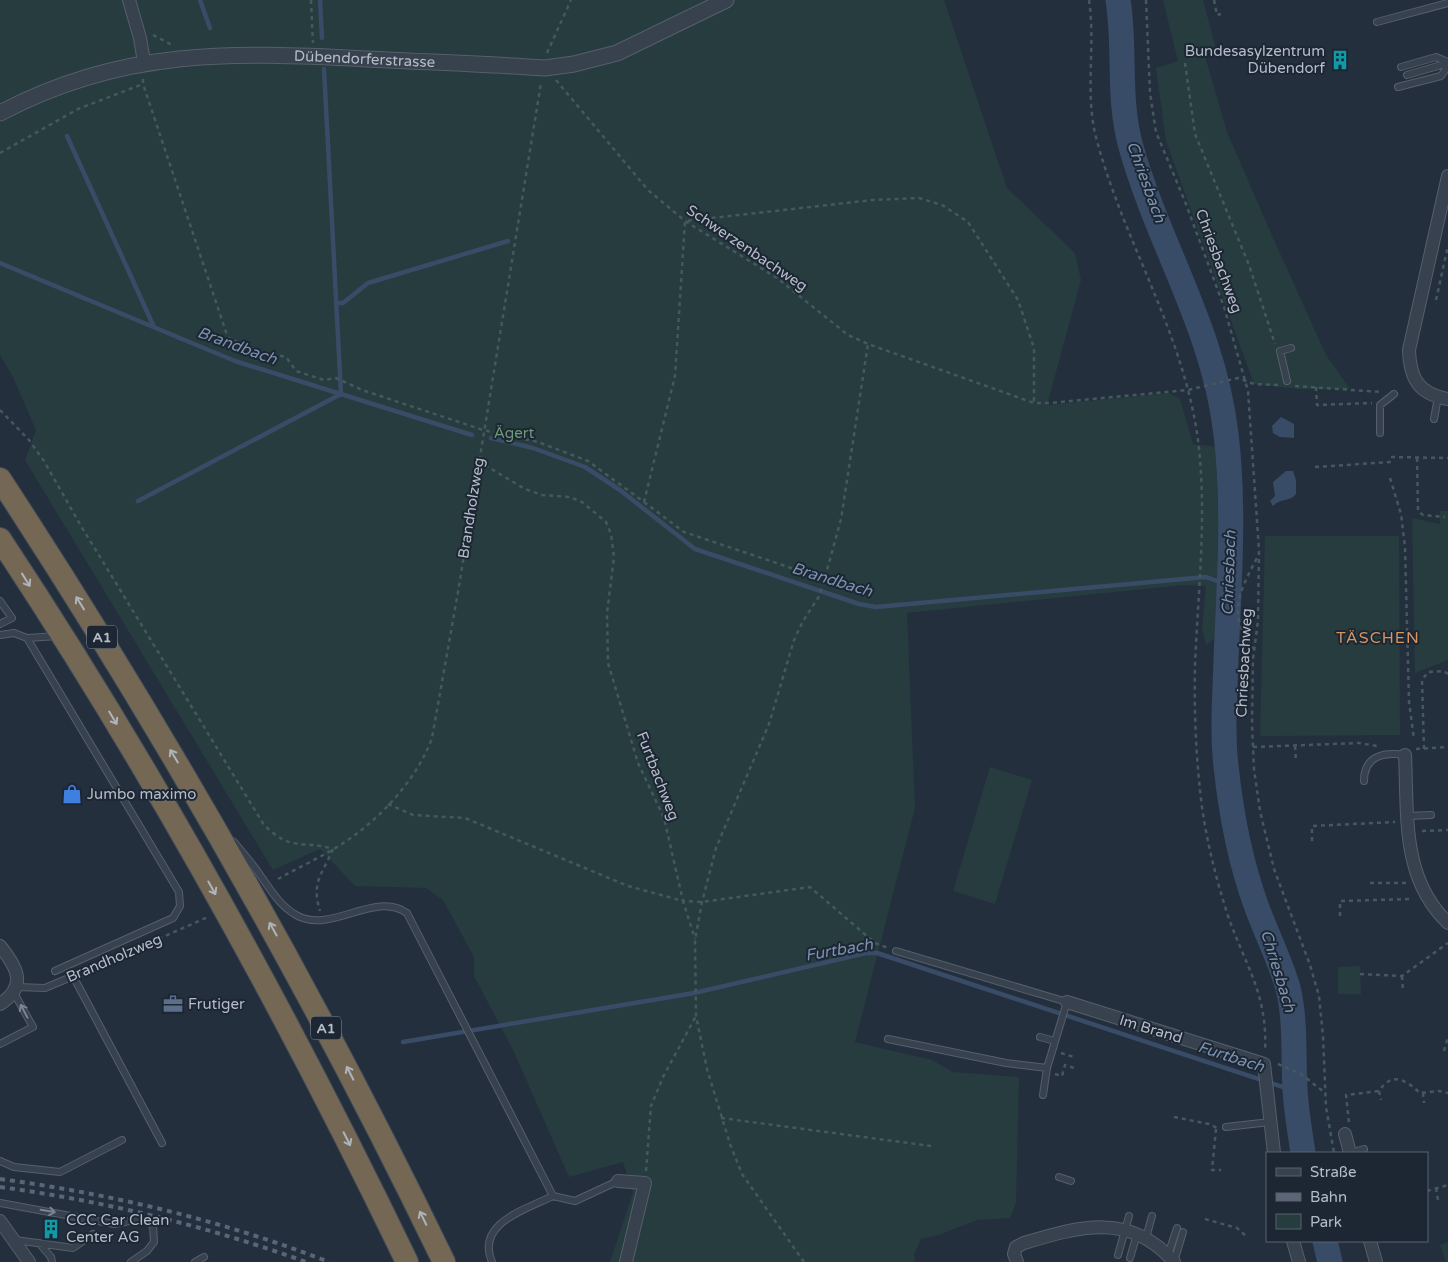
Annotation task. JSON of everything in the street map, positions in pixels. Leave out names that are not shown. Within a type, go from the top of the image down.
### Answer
[{"type":"highway","name":"A1","points":[[0,479],[100,635],[199,798],[313,1003],[378,1128],[444,1262]]},
{"type":"highway","name":"A1","points":[[0,539],[62,635],[136,757],[244,944],[323,1092],[407,1262]]},
{"type":"street","points":[[129,0],[140,38],[144,62]]},
{"type":"street","name":"Dübendorferstrasse","points":[[0,113],[66,84],[144,62],[198,56],[312,56],[546,61],[574,64],[617,53],[726,0]]},
{"type":"street","points":[[1443,398],[1424,390],[1412,375],[1409,350],[1448,176]]},
{"type":"street","points":[[1410,752],[1404,819],[1413,864],[1424,894],[1436,912],[1448,923]]},
{"type":"street","points":[[0,946],[15,968],[15,990],[0,1004]]},
{"type":"street","name":"Im Brand","points":[[1066,1005],[1267,1066]]},
{"type":"street","points":[[1267,1066],[1265,1089],[1274,1152]]},
{"type":"street","points":[[1346,1134],[1350,1152]]},
{"type":"street","points":[[618,1181],[645,1183],[626,1262]]},
{"type":"street","points":[[0,1221],[29,1262]]},
{"type":"street","points":[[1017,1262],[1014,1254],[1016,1247],[1024,1243],[1083,1228],[1102,1226],[1136,1234],[1172,1260]]},
{"type":"street","points":[[1293,1242],[1298,1262]]},
{"type":"street","points":[[1370,1242],[1376,1262]]},
{"type":"lane","points":[[1377,22],[1448,3]]},
{"type":"lane","points":[[1401,67],[1436,57],[1448,64]]},
{"type":"lane","points":[[1407,75],[1448,64]]},
{"type":"lane","points":[[1398,88],[1442,76],[1448,64]]},
{"type":"lane","points":[[1288,381],[1280,351],[1291,348]]},
{"type":"lane","points":[[1380,433],[1380,405],[1394,394]]},
{"type":"lane","points":[[1434,419],[1443,398]]},
{"type":"lane","points":[[0,601],[12,618],[0,624]]},
{"type":"lane","points":[[0,635],[14,633],[26,638],[62,635]]},
{"type":"lane","points":[[26,638],[179,892],[180,906],[173,918],[54,971]]},
{"type":"lane","points":[[1364,781],[1368,765],[1376,757],[1386,753],[1410,752]]},
{"type":"lane","points":[[199,798],[224,829]]},
{"type":"lane","points":[[1404,819],[1431,816]]},
{"type":"lane","points":[[230,837],[282,904],[298,916],[309,919],[323,919],[386,905],[398,907],[407,913],[553,1196]]},
{"type":"lane","points":[[896,951],[1066,1005],[1047,1070],[1043,1095]]},
{"type":"lane","name":"Brandholzweg","points":[[15,990],[45,988],[114,959]]},
{"type":"lane","points":[[73,976],[162,1143]]},
{"type":"lane","points":[[0,1044],[33,1027],[15,990]]},
{"type":"lane","points":[[1040,1037],[1055,1042]]},
{"type":"lane","points":[[888,1039],[971,1057],[1047,1070]]},
{"type":"lane","points":[[1226,1127],[1270,1122]]},
{"type":"lane","points":[[0,1161],[14,1167],[60,1172],[122,1140]]},
{"type":"lane","points":[[1354,1152],[1364,1149]]},
{"type":"lane","points":[[1059,1177],[1072,1181]]},
{"type":"lane","points":[[492,1262],[487,1250],[488,1240],[494,1229],[502,1222],[553,1196],[576,1201],[618,1181]]},
{"type":"lane","points":[[0,1202],[114,1224],[140,1219],[153,1224],[154,1242],[147,1251],[132,1262]]},
{"type":"lane","points":[[1129,1216],[1136,1234],[1130,1258]]},
{"type":"lane","points":[[1118,1255],[1152,1216]]},
{"type":"lane","points":[[1172,1260],[1180,1230]]},
{"type":"lane","points":[[14,1240],[73,1248],[94,1234]]},
{"type":"lane","points":[[39,1243],[51,1257],[52,1262]]},
{"type":"lane","points":[[194,1262],[204,1257]]},
{"type":"path","points":[[311,0],[312,56]]},
{"type":"path","name":"Brandholzweg","points":[[278,879],[333,849],[363,828],[388,804],[420,764],[432,738],[458,592],[538,96],[546,61],[571,0]]},
{"type":"path","points":[[1089,0],[1092,34],[1091,94],[1096,140],[1175,342],[1197,432],[1203,513],[1194,722],[1206,832],[1220,889],[1235,934],[1258,985],[1266,1037],[1267,1066],[1301,1074],[1325,1093]]},
{"type":"path","name":"Chriesbachweg","points":[[1146,0],[1150,93],[1156,132],[1218,290],[1245,381],[1259,554],[1258,622],[1254,650],[1253,747],[1259,801],[1268,851],[1280,890],[1310,966],[1318,996],[1323,1036],[1325,1093],[1334,1152]]},
{"type":"path","points":[[1214,0],[1218,15],[1221,14]]},
{"type":"path","points":[[140,38],[154,35],[161,41],[176,46]]},
{"type":"path","points":[[546,61],[554,54]]},
{"type":"path","name":"Schwerzenbachweg","points":[[546,61],[648,190],[685,221],[777,278],[848,335],[868,344],[1034,402],[1050,403],[1188,390],[1238,378],[1245,381]]},
{"type":"path","points":[[144,62],[143,84],[228,338],[259,351],[286,357],[296,371],[324,380],[336,378],[362,390],[484,430],[538,442],[588,461],[684,532],[824,579]]},
{"type":"path","points":[[1185,63],[1194,134],[1249,265],[1272,340],[1280,351]]},
{"type":"path","points":[[0,154],[78,109],[143,84]]},
{"type":"path","points":[[644,502],[675,376],[685,221],[873,200],[919,198],[942,205],[968,222],[1018,300],[1034,348],[1034,402]]},
{"type":"path","points":[[1436,300],[1448,246]]},
{"type":"path","points":[[1444,264],[1448,265]]},
{"type":"path","points":[[804,1262],[742,1174],[721,1118],[707,1069],[696,1016],[695,940],[702,902],[716,848],[769,724],[794,640],[803,621],[818,598],[823,585],[841,519],[868,344]]},
{"type":"path","points":[[1245,381],[1254,384],[1394,394]]},
{"type":"path","points":[[1316,387],[1317,404],[1374,403],[1380,405]]},
{"type":"path","points":[[0,410],[29,440],[44,461],[81,526],[264,825],[283,840],[300,845],[323,846],[333,849],[316,887],[315,895],[323,919]]},
{"type":"path","points":[[1391,457],[1417,458],[1433,456],[1448,458]]},
{"type":"path","points":[[1417,458],[1418,510],[1423,515],[1445,517]]},
{"type":"path","name":"Furtbachweg","points":[[478,461],[525,489],[542,495],[570,497],[582,502],[606,522],[611,534],[614,557],[606,613],[608,663],[638,763],[664,818],[683,901],[695,940]]},
{"type":"path","points":[[1315,467],[1391,462]]},
{"type":"path","points":[[1390,478],[1402,514],[1405,547],[1409,702],[1414,738]]},
{"type":"path","points":[[1254,650],[1242,632],[1237,612],[1245,578],[1259,554]]},
{"type":"path","points":[[1424,749],[1422,680],[1428,672],[1444,671],[1447,678]]},
{"type":"path","points":[[1253,747],[1359,744],[1377,746],[1386,753]]},
{"type":"path","points":[[1295,746],[1296,762]]},
{"type":"path","points":[[1410,752],[1447,747],[1448,752]]},
{"type":"path","points":[[388,804],[413,816],[465,818],[628,886],[683,901],[702,902],[810,887],[875,943],[896,951]]},
{"type":"path","points":[[1312,841],[1312,826],[1404,819]]},
{"type":"path","points":[[1418,831],[1448,830]]},
{"type":"path","points":[[1370,883],[1406,883]]},
{"type":"path","points":[[1340,916],[1340,900],[1412,899]]},
{"type":"path","name":"Brandholzweg","points":[[114,959],[208,917]]},
{"type":"path","points":[[1360,974],[1402,976],[1448,943]]},
{"type":"path","points":[[1402,976],[1403,992]]},
{"type":"path","points":[[647,1160],[651,1106],[663,1077],[696,1016]]},
{"type":"path","points":[[1444,1050],[1448,1037]]},
{"type":"path","points":[[1047,1070],[1062,1076],[1065,1065],[1074,1068]]},
{"type":"path","points":[[1381,1100],[1379,1091],[1384,1082],[1391,1079],[1411,1084],[1422,1093],[1424,1103]]},
{"type":"path","points":[[1346,1134],[1350,1128],[1346,1095],[1379,1091]]},
{"type":"path","points":[[1422,1093],[1439,1091],[1448,1093]]},
{"type":"path","points":[[721,1118],[931,1146]]},
{"type":"path","points":[[1216,1127],[1212,1170],[1221,1170]]},
{"type":"path","points":[[1428,1191],[1448,1185]]},
{"type":"path","points":[[1436,1188],[1438,1200]]},
{"type":"path","points":[[1205,1219],[1238,1228],[1248,1238]]},
{"type":"green space","name":"Ägert","points":[[0,0],[944,0],[1007,188],[1075,253],[1081,280],[1047,405],[1169,393],[1180,399],[1193,444],[1216,447],[1223,542],[1216,637],[1206,645],[1202,628],[1206,586],[1184,585],[907,613],[915,808],[855,1042],[932,1060],[953,1072],[1019,1077],[1016,1203],[1010,1218],[977,1220],[939,1235],[921,1239],[914,1255],[915,1262],[610,1262],[633,1193],[623,1162],[569,1177],[514,1052],[474,976],[474,957],[443,900],[426,888],[355,886],[320,849],[273,870],[25,460],[36,430],[12,375],[0,355]]},
{"type":"green space","points":[[1163,0],[1203,0],[1216,49],[1204,53],[1227,132],[1326,355],[1350,389],[1299,389],[1254,384],[1166,141],[1156,68],[1178,61]]},
{"type":"green space","points":[[1440,511],[1448,511],[1448,660],[1415,673],[1412,518],[1440,524]]},
{"type":"green space","points":[[1265,536],[1399,536],[1400,735],[1260,736]]},
{"type":"green space","points":[[990,767],[1032,780],[995,904],[953,891]]},
{"type":"green space","points":[[1360,966],[1361,994],[1338,994],[1338,967]]},
{"type":"green space","points":[[1448,1242],[1448,1262],[1446,1262],[1440,1245]]},
{"type":"water","points":[[1281,417],[1294,424],[1294,438],[1280,437],[1273,433],[1272,426]]},
{"type":"water","points":[[1286,471],[1293,471],[1296,480],[1296,494],[1273,506],[1270,501],[1275,496],[1273,482]]},
{"type":"waterway","points":[[200,0],[210,28]]},
{"type":"waterway","points":[[320,0],[322,38]]},
{"type":"waterway","name":"Chriesbach","points":[[1118,0],[1124,110],[1131,147],[1156,219],[1198,323],[1220,396],[1229,462],[1231,518],[1224,712],[1226,766],[1233,819],[1245,871],[1256,905],[1285,978],[1291,1000],[1294,1076],[1303,1152]]},
{"type":"waterway","points":[[138,501],[341,394],[324,69]]},
{"type":"waterway","points":[[67,136],[154,327]]},
{"type":"waterway","points":[[336,303],[343,303],[368,283],[508,241]]},
{"type":"waterway","name":"Brandbach","points":[[0,263],[235,361],[472,435]]},
{"type":"waterway","name":"Brandbach","points":[[491,438],[533,448],[585,467],[620,490],[695,549],[859,604],[876,607],[1206,577],[1228,585]]},
{"type":"waterway","name":"Furtbach","points":[[403,1042],[694,993],[866,953],[877,953],[1295,1091]]},
{"type":"waterway","name":"Chriesbach","points":[[1325,1242],[1330,1262]]},
{"type":"railway","points":[[0,1179],[126,1201],[167,1211],[249,1234],[329,1262]]},
{"type":"railway","points":[[0,1187],[116,1207],[155,1216],[231,1237],[306,1262]]},
{"type":"place","name":"Bundesasylzentrum Dübendorf","points":[[1340,60]]},
{"type":"place","name":"Jumbo maximo","points":[[72,794]]},
{"type":"place","name":"Frutiger","points":[[173,1004]]},
{"type":"place","name":"CCC Car Clean Center AG","points":[[51,1229]]},
{"type":"district","name":"TÄSCHEN","points":[[1378,638]]}]
